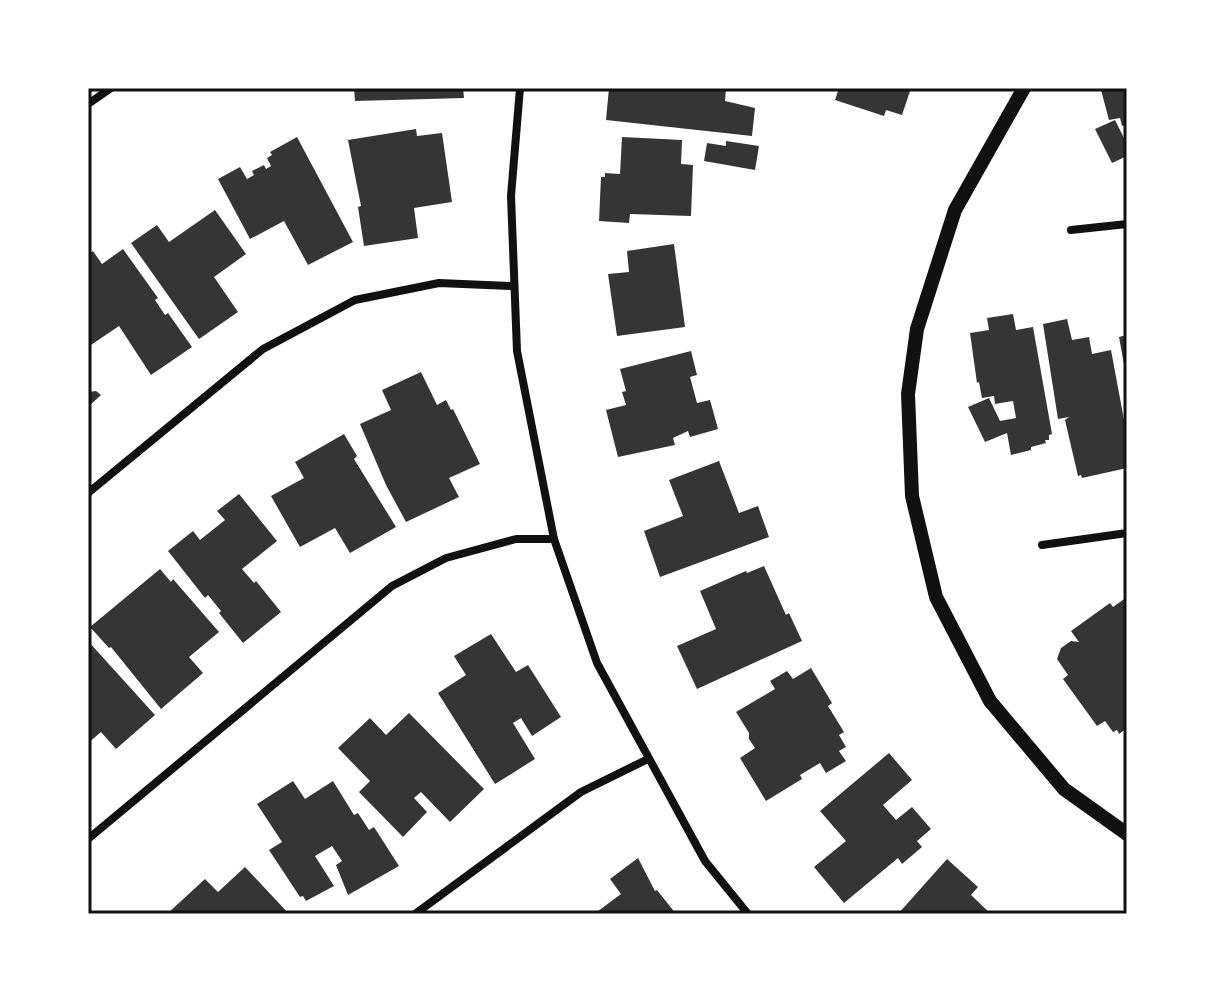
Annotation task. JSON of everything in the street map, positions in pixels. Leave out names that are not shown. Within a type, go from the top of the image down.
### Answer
[{"type":"street","points":[[88,104],[111,88]]},
{"type":"street","points":[[520,88],[511,196],[517,351],[554,539],[597,663],[705,861],[748,914]]},
{"type":"street","points":[[1024,88],[955,210],[917,329],[908,394],[912,496],[936,597],[990,701],[1064,789],[1127,834]]},
{"type":"street","points":[[1071,230],[1127,224]]},
{"type":"street","points":[[88,493],[263,349],[355,300],[439,283],[513,286]]},
{"type":"street","points":[[1042,545],[1127,533]]},
{"type":"street","points":[[88,839],[392,586],[446,558],[516,539],[554,539]]},
{"type":"street","points":[[415,914],[581,792],[648,759]]},
{"type":"building","points":[[354,88],[463,88],[464,98],[355,101]]},
{"type":"building","points":[[609,88],[726,88],[725,101],[755,108],[752,136],[606,120]]},
{"type":"building","points":[[839,88],[911,88],[902,115],[886,110],[884,116],[835,100]]},
{"type":"building","points":[[1103,88],[1127,88],[1127,125],[1122,126],[1120,118],[1109,120]]},
{"type":"building","points":[[1115,120],[1127,144],[1127,156],[1112,163],[1095,129]]},
{"type":"building","points":[[416,129],[417,136],[442,133],[452,202],[414,208],[418,238],[364,246],[358,207],[361,206],[348,140]]},
{"type":"building","points":[[297,137],[353,242],[308,265],[284,221],[250,239],[218,179],[240,167],[247,179],[254,175],[252,171],[264,165],[266,169],[271,166],[267,158],[272,155],[270,152]]},
{"type":"building","points":[[622,137],[682,140],[681,164],[693,165],[691,216],[630,214],[629,223],[599,221],[601,177],[605,177],[605,173],[620,174]]},
{"type":"building","points":[[726,141],[759,146],[755,170],[704,161],[707,143],[726,146]]},
{"type":"building","points":[[215,210],[246,254],[214,277],[238,312],[199,339],[131,243],[157,225],[169,242]]},
{"type":"building","points":[[674,244],[685,327],[617,336],[608,274],[629,272],[627,251]]},
{"type":"building","points":[[123,249],[158,298],[155,300],[165,315],[168,313],[192,347],[151,375],[119,326],[88,347],[88,255],[93,251],[102,264]]},
{"type":"building","points":[[1013,314],[1016,330],[1033,327],[1052,434],[1049,440],[1045,440],[1046,443],[1011,455],[1007,433],[985,442],[968,407],[989,398],[1000,421],[1016,418],[1013,401],[995,404],[994,396],[982,398],[970,333],[989,330],[987,318]]},
{"type":"building","points":[[1067,319],[1072,340],[1089,337],[1092,354],[1111,350],[1127,436],[1127,468],[1082,478],[1078,476],[1065,420],[1069,417],[1058,419],[1043,324]]},
{"type":"building","points":[[1127,335],[1127,370],[1125,370],[1119,337]]},
{"type":"building","points":[[691,351],[697,375],[690,377],[697,403],[710,400],[718,429],[690,437],[688,431],[673,438],[675,445],[618,457],[606,410],[626,405],[620,369]]},
{"type":"building","points":[[421,372],[437,405],[446,400],[453,409],[480,464],[449,478],[459,497],[406,522],[360,424],[391,410],[382,390]]},
{"type":"building","points":[[96,391],[101,395],[88,407],[88,392]]},
{"type":"building","points":[[344,434],[357,456],[354,459],[396,527],[350,553],[335,528],[300,547],[271,496],[304,478],[295,462]]},
{"type":"building","points":[[719,461],[739,513],[758,506],[769,537],[660,577],[644,531],[683,516],[669,480]]},
{"type":"building","points":[[239,494],[277,541],[242,569],[281,612],[243,643],[208,595],[205,598],[168,551],[193,531],[200,540],[225,520],[217,511]]},
{"type":"building","points":[[764,566],[786,615],[789,613],[802,641],[697,689],[677,646],[716,629],[700,591]]},
{"type":"building","points":[[160,569],[171,582],[173,579],[219,632],[189,657],[203,673],[161,709],[111,647],[90,627]]},
{"type":"building","points":[[1127,597],[1127,728],[1119,734],[1117,730],[1113,732],[1105,721],[1097,726],[1063,679],[1068,675],[1057,659],[1061,648],[1071,641],[1079,642],[1071,631],[1110,603],[1113,607]]},
{"type":"building","points":[[491,634],[516,672],[528,665],[561,717],[532,736],[521,718],[513,723],[535,759],[495,784],[438,693],[466,675],[454,656]]},
{"type":"building","points":[[88,641],[155,715],[116,749],[101,732],[88,743]]},
{"type":"building","points":[[811,668],[832,703],[828,706],[844,732],[839,735],[846,747],[839,751],[846,761],[826,773],[820,763],[800,775],[802,779],[766,801],[740,758],[755,748],[736,712],[775,689],[770,681],[787,671],[793,679]]},
{"type":"building","points":[[409,713],[484,789],[450,822],[421,792],[414,798],[427,812],[403,837],[359,792],[370,781],[338,748],[370,718],[386,735]]},
{"type":"building","points":[[889,753],[912,780],[883,805],[896,820],[912,807],[931,829],[917,841],[922,847],[902,864],[898,858],[844,903],[814,867],[846,841],[820,811]]},
{"type":"building","points":[[293,781],[305,799],[333,781],[354,815],[358,813],[369,830],[374,827],[399,866],[348,895],[336,865],[342,861],[332,846],[315,856],[334,886],[306,901],[303,896],[300,897],[269,850],[282,842],[257,804]]},
{"type":"building","points":[[638,858],[655,891],[676,914],[594,914],[621,894],[610,879]]},
{"type":"building","points":[[947,859],[978,887],[971,895],[991,914],[898,914]]},
{"type":"building","points":[[245,867],[289,914],[167,914],[205,879],[218,892]]}]
